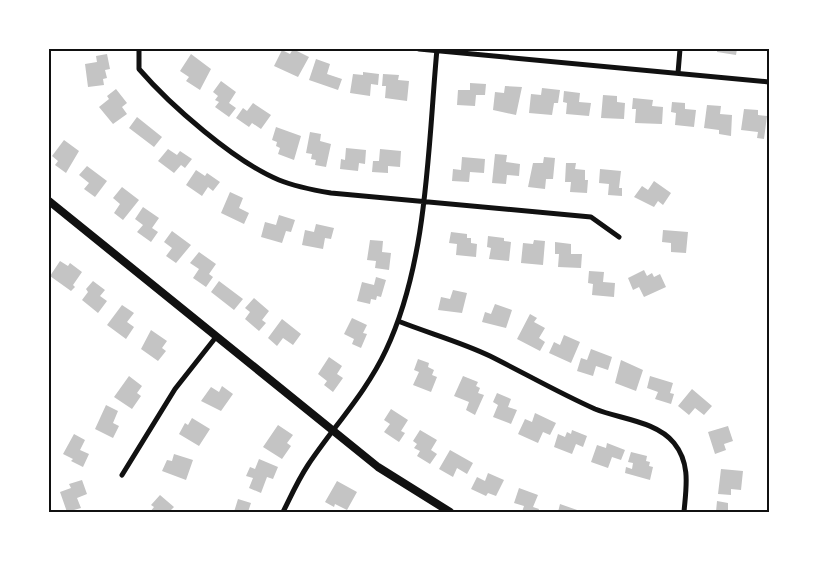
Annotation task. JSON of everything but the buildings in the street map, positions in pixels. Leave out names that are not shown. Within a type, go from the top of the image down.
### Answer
[{"type":"street","points":[[139,49],[139,69],[151,83],[178,108],[254,168],[278,180],[303,188],[591,217],[619,237]]},
{"type":"street","points":[[419,49],[769,82]]},
{"type":"street","points":[[678,73],[680,49]]},
{"type":"street","points":[[283,512],[307,466],[367,386],[398,321],[412,273],[423,201],[437,50]]},
{"type":"street","points":[[49,200],[333,432],[378,467],[450,512]]},
{"type":"street","points":[[398,321],[480,352],[550,390],[598,410],[662,432],[682,454],[686,469],[684,512]]},
{"type":"street","points":[[122,475],[175,389],[216,337]]}]
